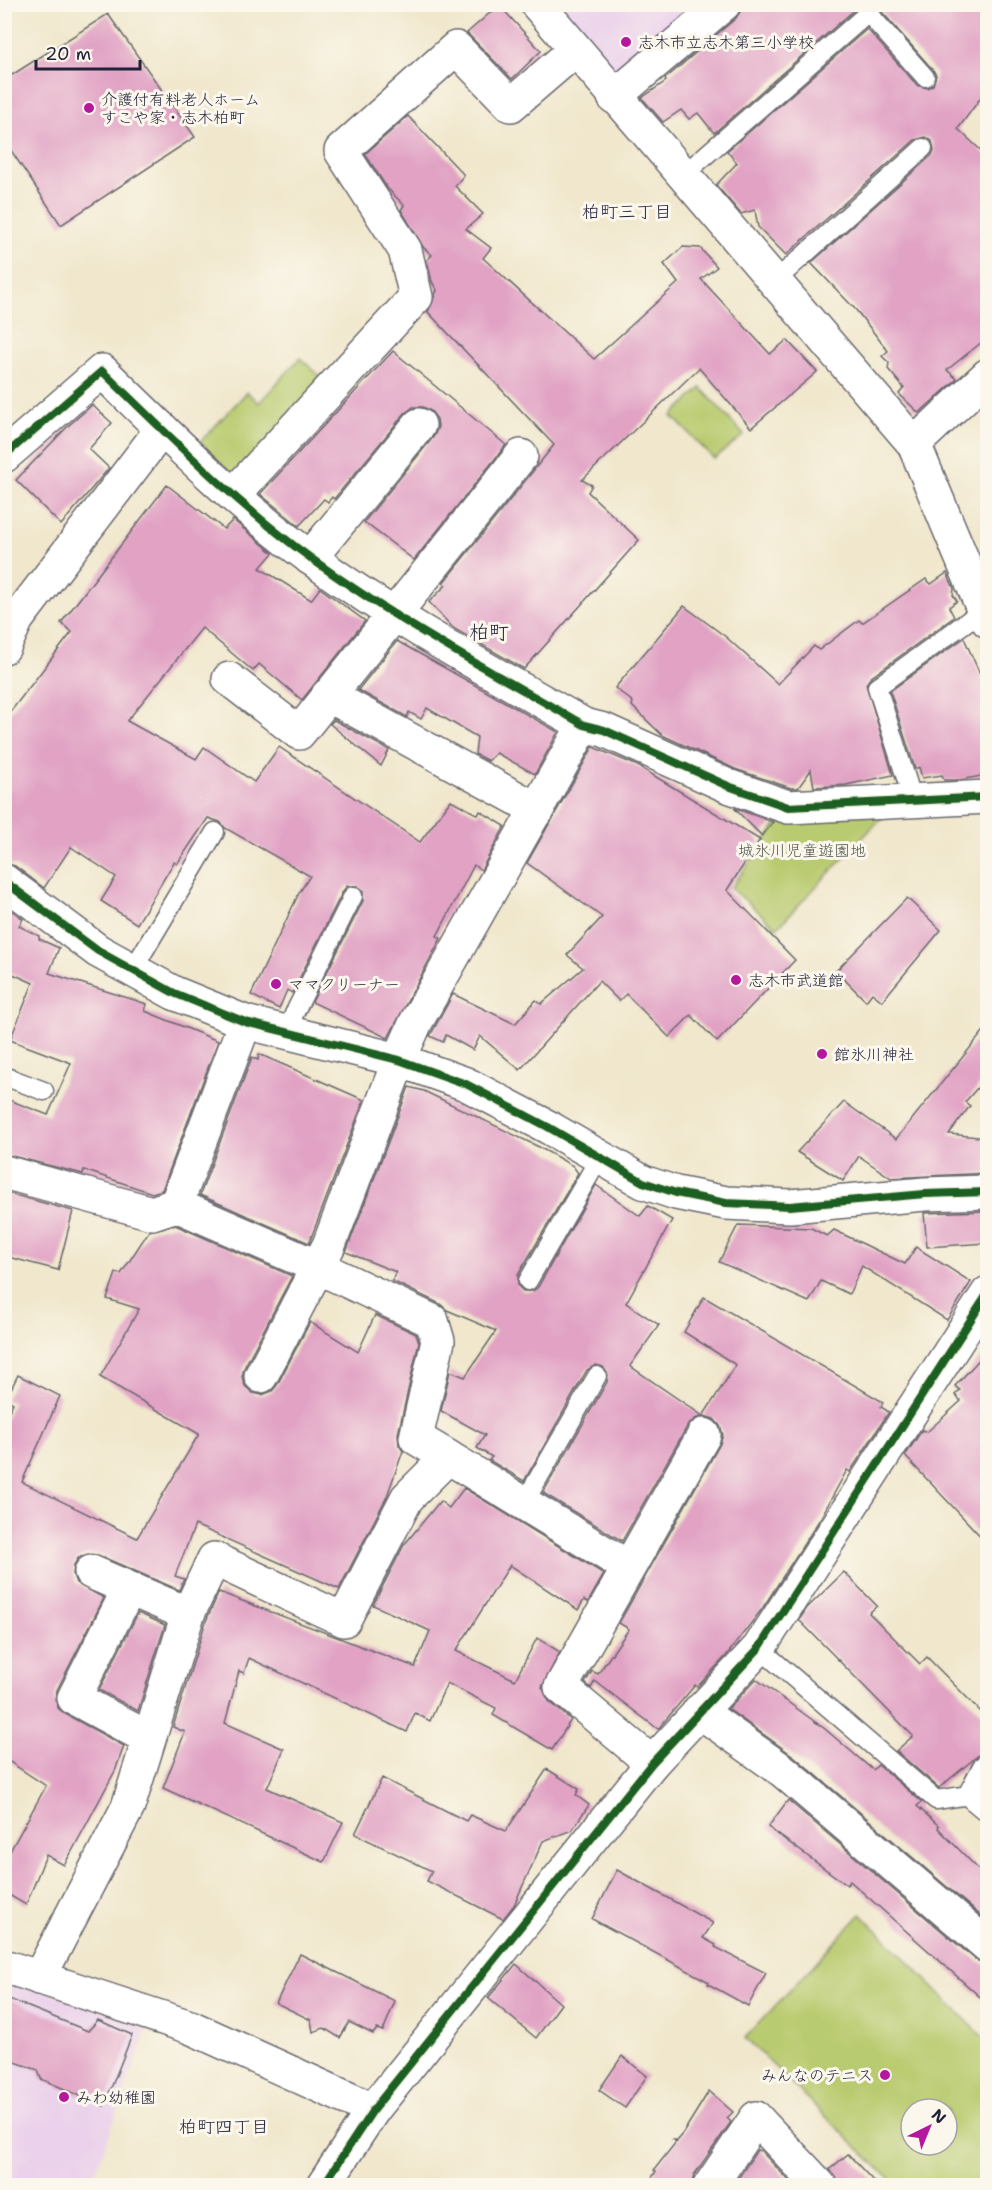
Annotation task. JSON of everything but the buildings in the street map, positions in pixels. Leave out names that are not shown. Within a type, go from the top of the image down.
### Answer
[{"type":"street","points":[[537,4],[574,51],[914,444],[985,616]]},
{"type":"street","points":[[614,97],[724,4]]},
{"type":"street","points":[[233,495],[416,297],[405,250],[341,151],[456,48],[511,105],[574,51]]},
{"type":"street","points":[[4,456],[102,371],[233,495],[310,558],[392,615],[584,725],[604,730],[728,786],[788,807],[987,798]]},
{"type":"street","points":[[914,444],[987,375]]},
{"type":"street","points":[[310,558],[419,424]]},
{"type":"street","points":[[4,647],[17,618],[162,429]]},
{"type":"street","points":[[229,679],[299,733],[520,456]]},
{"type":"street","points":[[328,695],[538,810]]},
{"type":"street","points":[[261,1376],[318,1267],[416,1022],[538,810],[584,725]]},
{"type":"street","points":[[4,881],[98,951],[174,993],[245,1022],[289,1031],[399,1060],[466,1084],[643,1182],[676,1193],[726,1203],[790,1206],[926,1194],[987,1192]]},
{"type":"street","points":[[176,1204],[245,1022]]},
{"type":"street","points":[[4,1172],[152,1213],[176,1204],[432,1321],[438,1341],[416,1438],[628,1567]]},
{"type":"street","points":[[323,2186],[373,2110],[652,1763],[759,1648],[987,1293]]},
{"type":"street","points":[[652,1763],[561,1687],[704,1435]]},
{"type":"street","points":[[39,1978],[128,1807],[188,1614],[214,1559],[344,1620],[407,1498],[448,1456]]},
{"type":"street","points":[[91,1572],[188,1614]]},
{"type":"street","points":[[129,1589],[74,1698],[148,1738]]},
{"type":"street","points":[[699,1711],[783,1771],[987,1946]]},
{"type":"street","points":[[4,1966],[190,2027],[373,2110]]},
{"type":"street","points":[[710,2186],[756,2118],[820,2186]]},
{"type":"lane","points":[[682,176],[868,13],[925,77]]},
{"type":"lane","points":[[774,282],[923,148]]},
{"type":"lane","points":[[913,800],[877,687],[985,616]]},
{"type":"lane","points":[[132,971],[215,832]]},
{"type":"lane","points":[[289,1031],[294,1014],[353,896]]},
{"type":"lane","points":[[4,1076],[44,1091]]},
{"type":"lane","points":[[528,1281],[600,1157]]},
{"type":"lane","points":[[524,1503],[597,1376]]},
{"type":"lane","points":[[759,1648],[936,1800],[984,1790]]},
{"type":"shaded area","name":"志木市立志木第三小学校","points":[[556,5],[709,5],[620,79]]},
{"type":"shaded area","name":"みわ幼稚園","points":[[5,1978],[148,2026],[93,2179],[108,2185],[5,2186],[11,2170],[4,2167]]},
{"type":"green space","points":[[300,358],[332,387],[233,495],[190,453],[247,392],[259,403]]},
{"type":"green space","points":[[701,388],[744,435],[714,459],[672,416]]},
{"type":"green space","name":"城氷川児童遊園地","points":[[786,812],[887,812],[777,928],[731,888]]},
{"type":"green space","name":"みんなのテニス","points":[[861,1914],[987,2041],[987,2185],[896,2185],[745,2038]]},
{"type":"cycle path","points":[[4,456],[102,371],[230,492],[312,559],[412,625],[584,725],[604,730],[728,786],[788,807],[988,797]]},
{"type":"cycle path","points":[[4,881],[98,951],[174,993],[245,1022],[399,1060],[466,1084],[548,1127],[643,1182],[676,1193],[726,1203],[790,1206],[925,1194],[988,1192]]},
{"type":"cycle path","points":[[323,2186],[373,2110],[652,1763],[759,1648],[988,1293]]},
{"type":"place","name":"志木市立志木第三小学校","points":[[626,42]]},
{"type":"place","name":"介護付有料老人ホーム すこや家・志木柏町","points":[[89,108]]},
{"type":"place","name":"志木市武道館","points":[[736,980]]},
{"type":"place","name":"ママクリーナー","points":[[276,984]]},
{"type":"place","name":"館氷川神社","points":[[822,1054]]},
{"type":"place","name":"みんなのテニス","points":[[885,2075]]},
{"type":"place","name":"みわ幼稚園","points":[[64,2097]]},
{"type":"district","name":"柏町三丁目","points":[[627,212]]},
{"type":"district","name":"柏町","points":[[489,632]]},
{"type":"district","name":"柏町四丁目","points":[[224,2127]]}]
